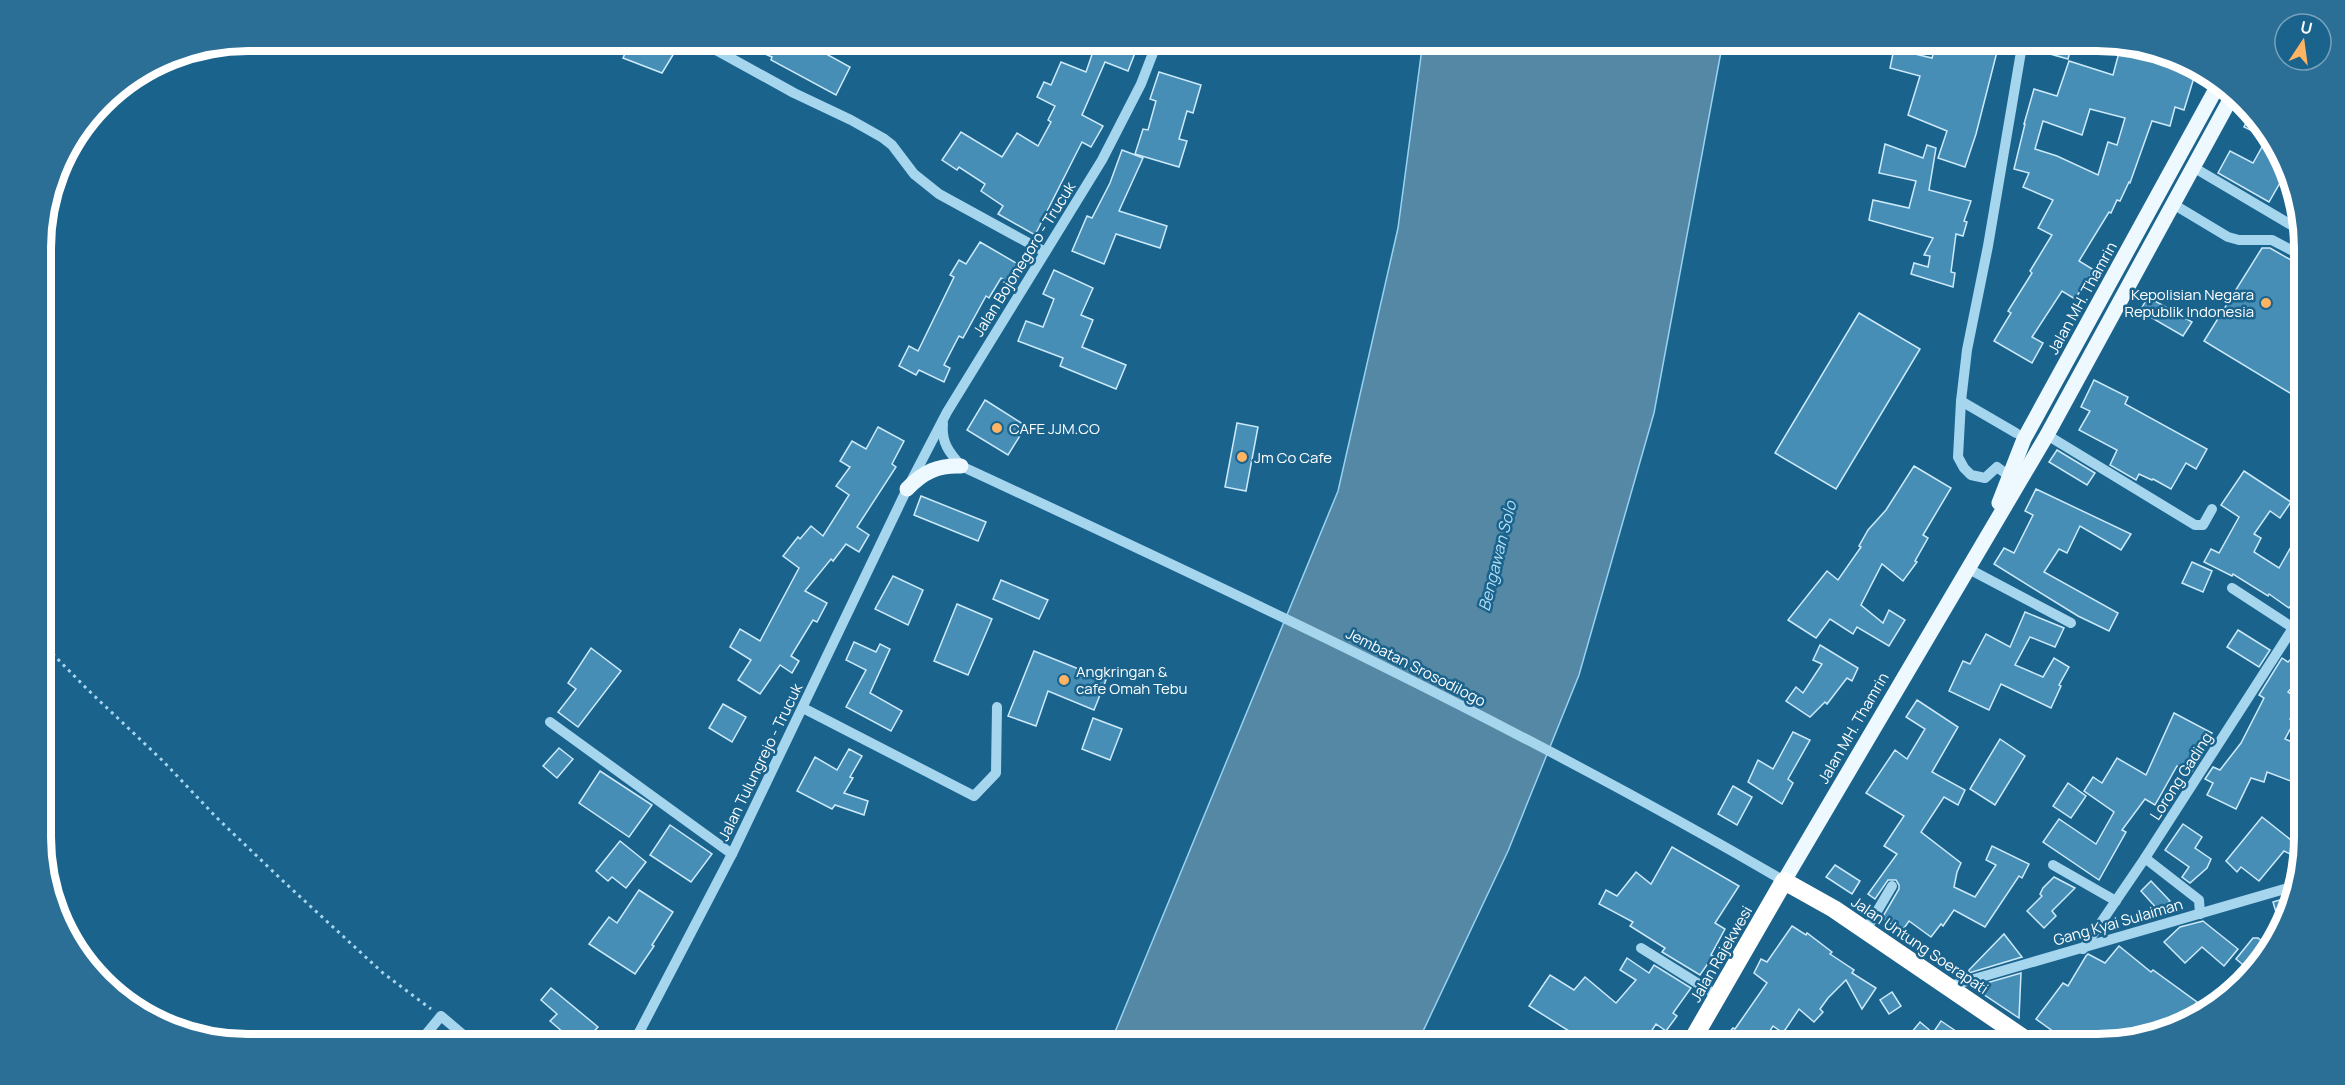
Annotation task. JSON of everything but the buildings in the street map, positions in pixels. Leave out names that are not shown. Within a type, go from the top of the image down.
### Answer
[{"type":"highway","name":"Jalan Untung Soerapati","points":[[1784,881],[1834,909],[2018,1034]]},
{"type":"highway","name":"Jalan Rajekwesi","points":[[1696,1034],[1784,881]]},
{"type":"main road","name":"Jalan MH. Thamrin","points":[[1989,531],[2024,439],[2215,91]]},
{"type":"main road","name":"Jalan MH. Thamrin","points":[[1784,881],[2047,435],[2229,102]]},
{"type":"main road","points":[[2116,274],[2130,283]]},
{"type":"main road","points":[[907,489],[931,470],[962,466]]},
{"type":"street","points":[[718,51],[883,138],[892,145],[914,174],[932,189],[1045,252]]},
{"type":"street","name":"Jalan Bojonegoro - Trucuk","points":[[907,489],[947,412],[1102,160],[1141,84],[1154,51]]},
{"type":"street","points":[[2009,476],[1997,467],[1985,478],[1971,476],[1958,457],[1967,350],[1989,246],[2021,51]]},
{"type":"street","points":[[2193,167],[2292,226]]},
{"type":"street","points":[[2160,193],[2228,237],[2239,240],[2272,240],[2294,251]]},
{"type":"street","points":[[1961,401],[2016,433]]},
{"type":"street","points":[[947,412],[942,437],[950,453],[962,466]]},
{"type":"street","points":[[2047,435],[2195,525],[2203,525],[2212,509]]},
{"type":"street","name":"Jembatan Srosodilogo","points":[[962,466],[1230,590],[1588,771],[1784,881]]},
{"type":"street","name":"Jalan Tulungrejo - Trucuk","points":[[638,1034],[732,854],[907,489]]},
{"type":"street","points":[[1967,568],[2071,623]]},
{"type":"street","points":[[2232,588],[2293,628]]},
{"type":"street","name":"Lorong Gading","points":[[2083,948],[2145,858],[2293,628]]},
{"type":"street","points":[[803,708],[974,796],[996,773],[997,708]]},
{"type":"street","points":[[550,722],[732,854]]},
{"type":"street","points":[[2145,858],[2199,900],[2200,914]]},
{"type":"street","points":[[2053,865],[2116,901]]},
{"type":"street","points":[[1866,930],[1892,886]]},
{"type":"street","name":"Gang Kyai Sulaiman","points":[[1950,986],[2287,888]]},
{"type":"street","points":[[1641,948],[1718,996]]},
{"type":"street","points":[[426,1034],[441,1016],[462,1034]]},
{"type":"path","points":[[51,652],[283,881],[383,973],[441,1016]]},
{"type":"water","name":"Bengawan Solo","points":[[1422,51],[1721,51],[1654,413],[1579,675],[1508,851],[1422,1034],[1114,1034],[1338,491],[1398,228]]},
{"type":"place","name":"Kepolisian Negara Republik Indonesia","points":[[2266,303]]},
{"type":"place","name":"CAFE JJM.CO","points":[[997,428]]},
{"type":"place","name":"Jm Co Cafe","points":[[1242,457]]},
{"type":"place","name":"Angkringan & cafe Omah Tebu","points":[[1064,680]]}]
